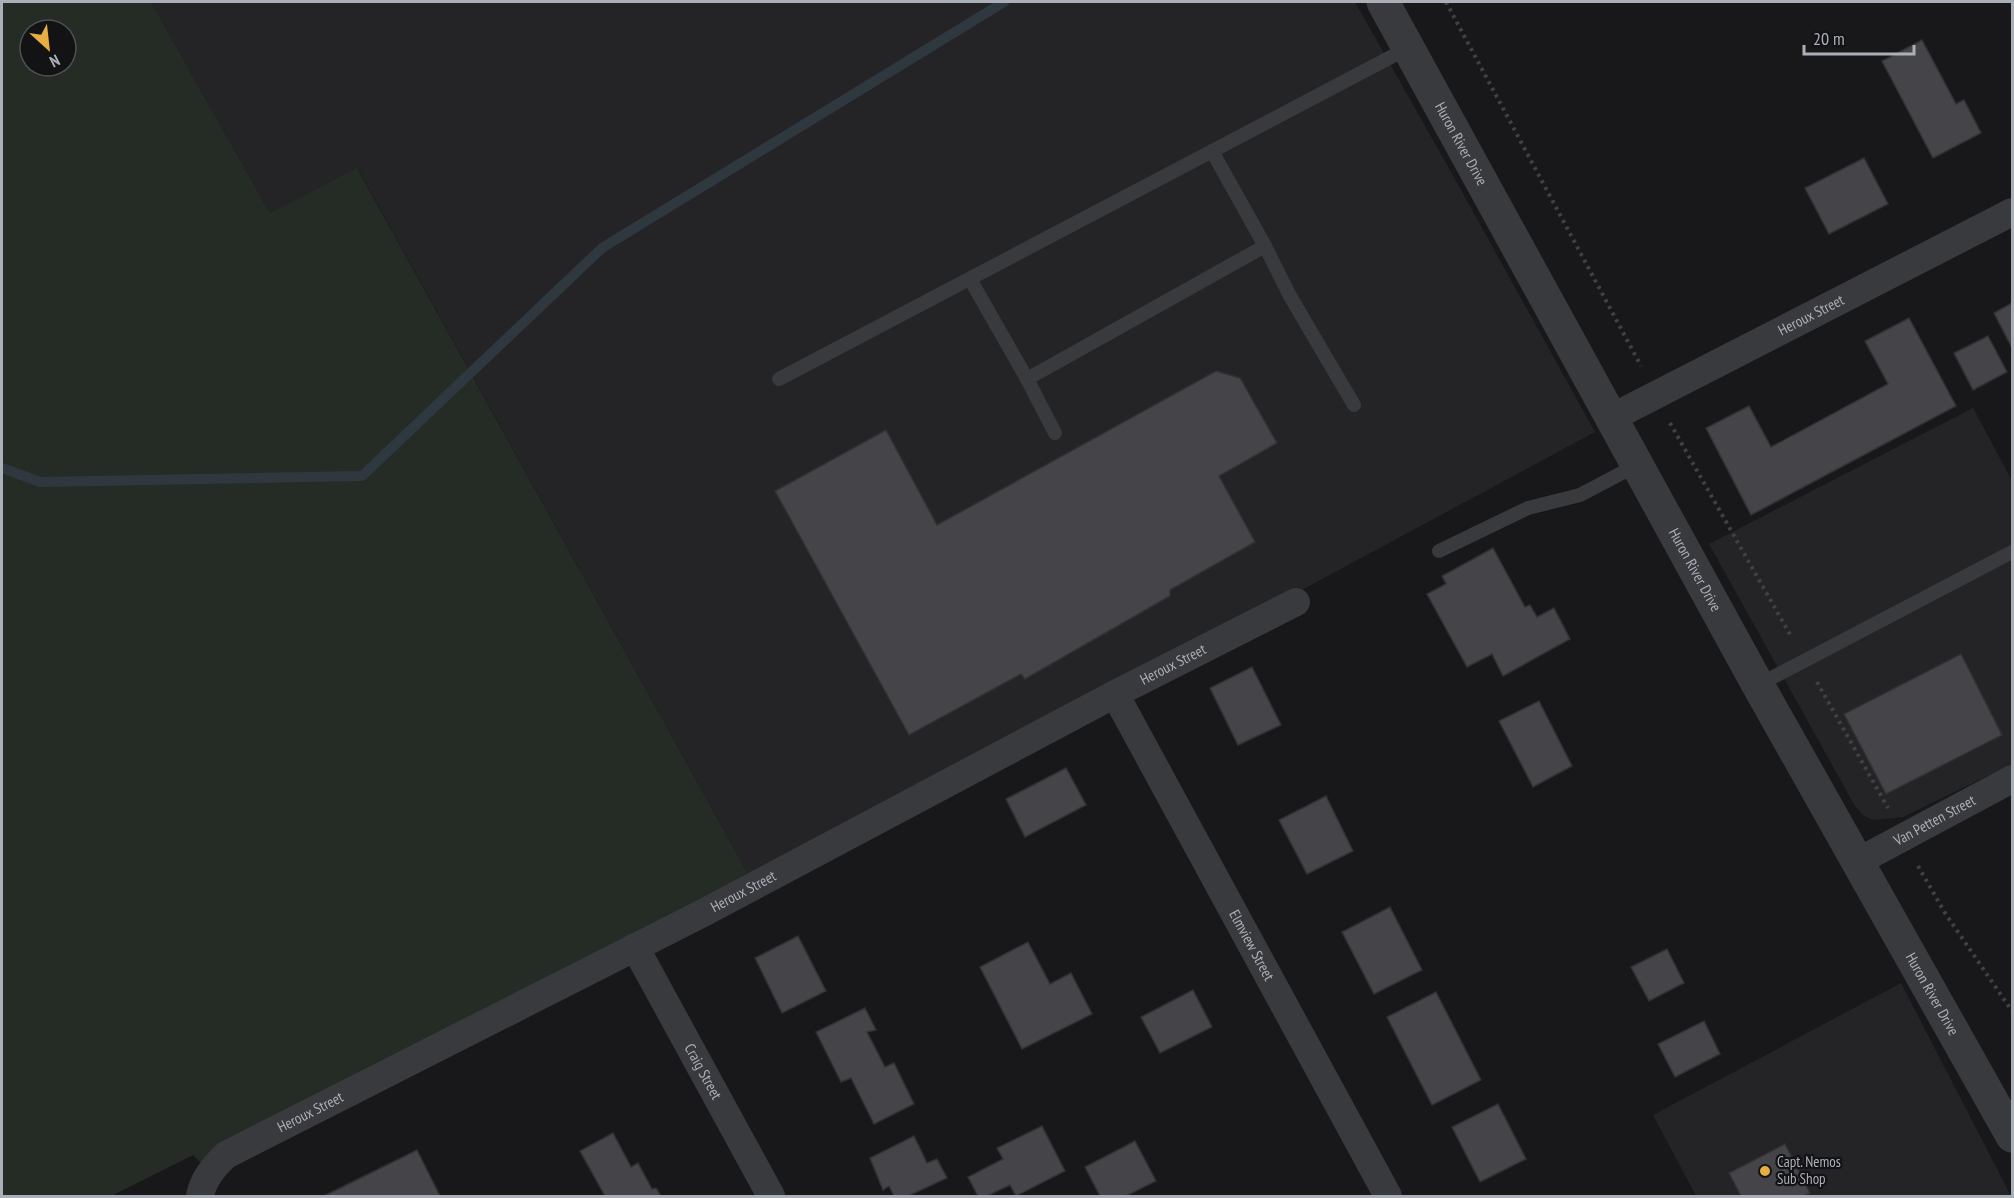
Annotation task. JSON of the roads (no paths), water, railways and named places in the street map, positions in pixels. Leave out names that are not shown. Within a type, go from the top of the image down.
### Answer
[{"type":"street","name":"Huron River Drive","points":[[1383,2],[1758,685],[2013,1136]]},
{"type":"street","name":"Heroux Street","points":[[1611,418],[2013,212]]},
{"type":"street","name":"Heroux Street","points":[[201,1193],[214,1166],[226,1155],[703,914],[1115,694],[1296,602]]},
{"type":"street","name":"Elmview Street","points":[[1115,694],[1388,1197]]},
{"type":"street","name":"Van Petten Street","points":[[1857,862],[2013,779]]},
{"type":"street","name":"Craig Street","points":[[635,947],[771,1197]]},
{"type":"lane","points":[[779,379],[1408,48]]},
{"type":"lane","points":[[1212,151],[1266,246],[1290,296],[1354,405]]},
{"type":"lane","points":[[1028,379],[1266,246]]},
{"type":"lane","points":[[970,279],[1028,379],[1055,433]]},
{"type":"lane","points":[[1439,551],[1528,508],[1580,495],[1637,465]]},
{"type":"lane","points":[[1758,685],[2013,552]]},
{"type":"waterway","points":[[2,468],[40,482],[362,476],[602,248],[1004,2]]},
{"type":"place","name":"Capt. Nemos Sub Shop","points":[[1765,1171]]}]
